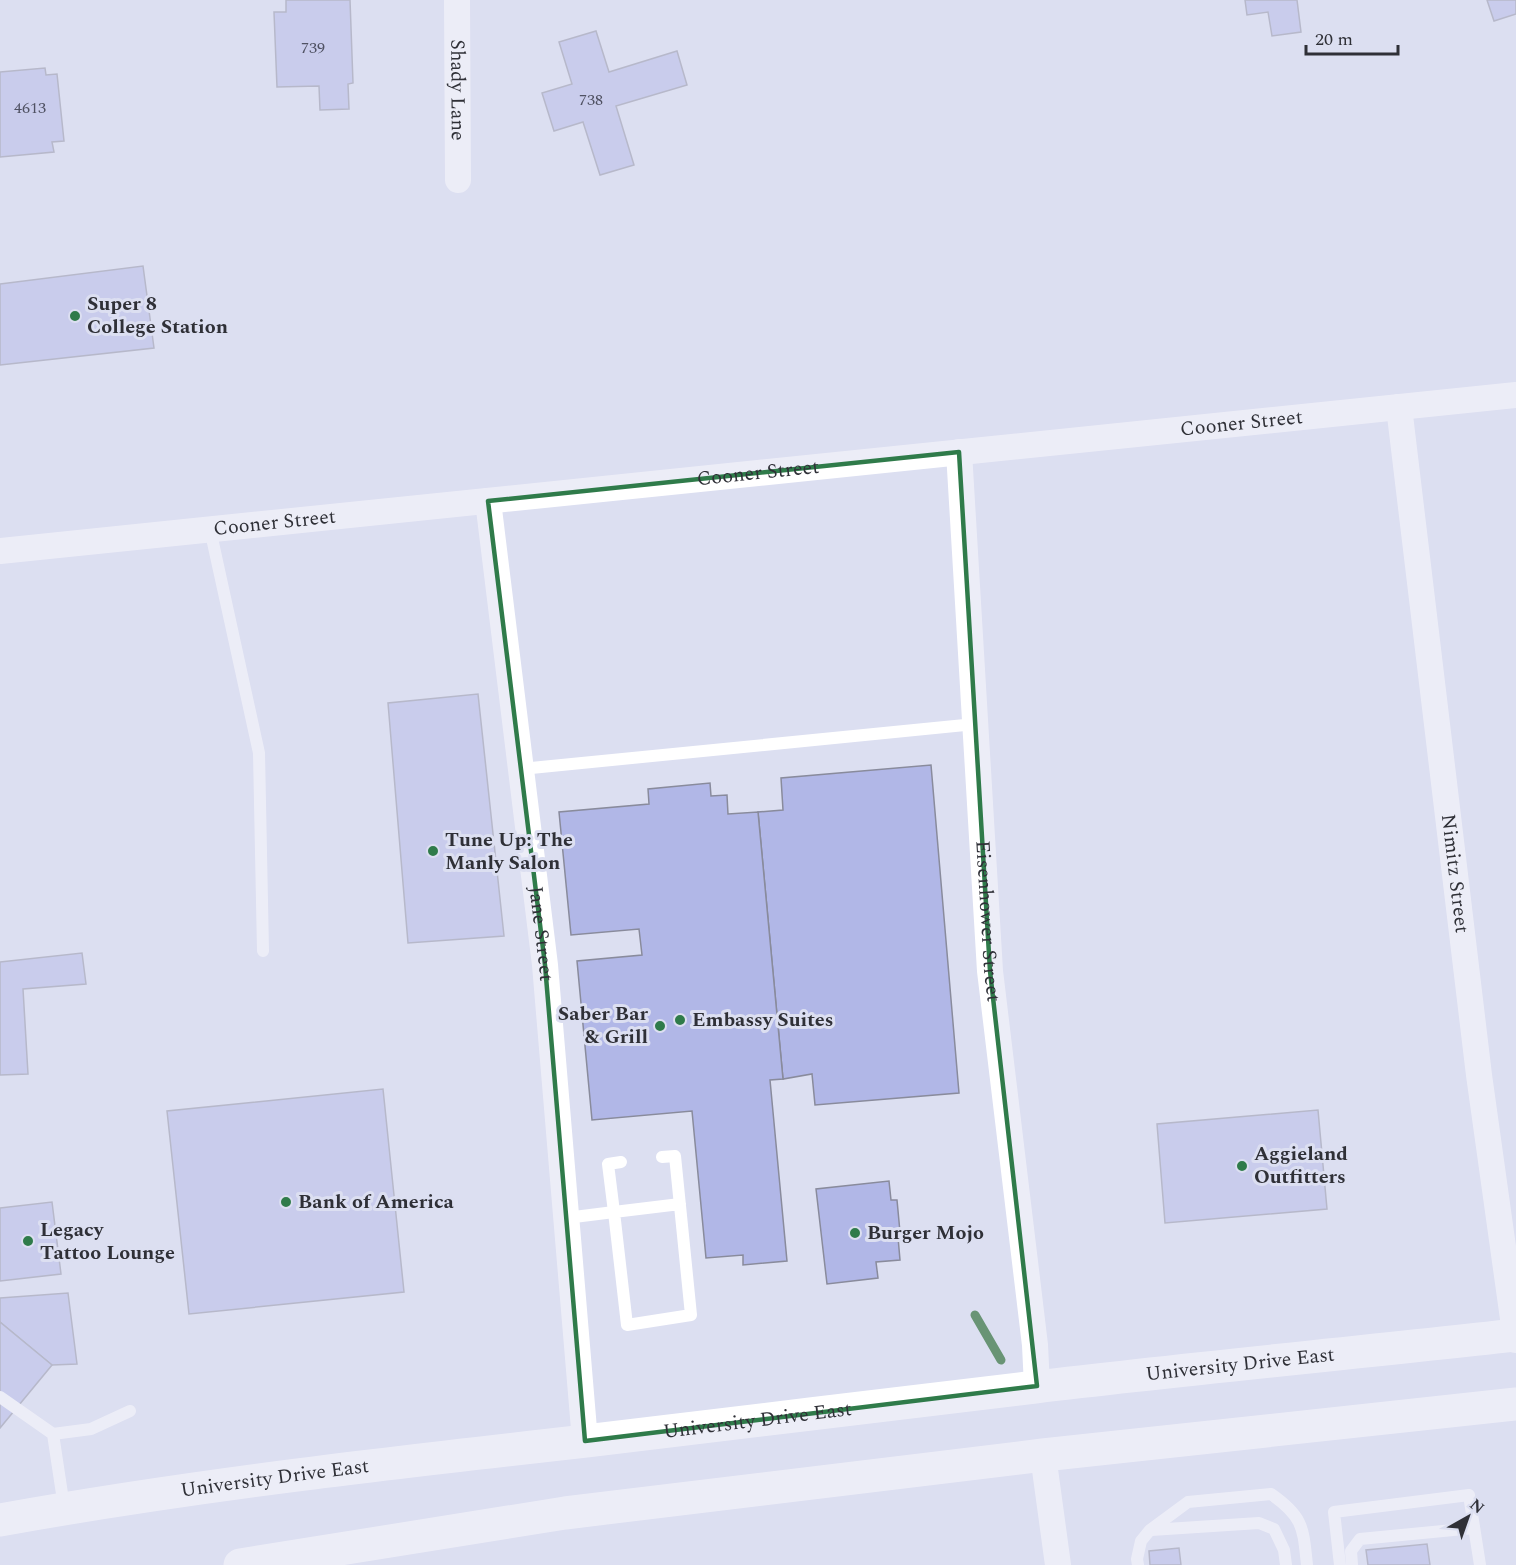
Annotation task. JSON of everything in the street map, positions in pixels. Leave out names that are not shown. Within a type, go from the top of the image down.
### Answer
[{"type":"main road","name":"University Drive East","points":[[0,1520],[322,1471],[1037,1386],[1516,1335]]},
{"type":"main road","points":[[240,1565],[565,1513],[1043,1455],[1516,1404]]},
{"type":"street","name":"Shady Lane","points":[[457,0],[458,180]]},
{"type":"street","name":"Cooner Street","points":[[0,550],[1516,395]]},
{"type":"street","name":"Nimitz Street","points":[[1399,407],[1479,1075],[1516,1340]]},
{"type":"street","name":"Eisenhower Street","points":[[959,452],[990,971],[1035,1344],[1037,1386]]},
{"type":"street","name":"Jane Street","points":[[488,501],[545,965],[585,1441]]},
{"type":"street","points":[[1043,1455],[1058,1565]]},
{"type":"lane","points":[[210,529],[259,753],[263,951]]},
{"type":"lane","points":[[521,769],[975,724]]},
{"type":"lane","points":[[621,1162],[608,1164],[627,1324],[692,1315],[675,1155],[662,1157]]},
{"type":"lane","points":[[566,1218],[680,1204]]},
{"type":"lane","points":[[0,1397],[53,1434],[91,1429],[130,1411]]},
{"type":"lane","points":[[53,1434],[65,1509]]},
{"type":"lane","points":[[1138,1565],[1141,1541],[1150,1530],[1188,1502],[1271,1494],[1286,1504],[1303,1527],[1307,1565]]},
{"type":"lane","points":[[1340,1565],[1334,1512],[1469,1495],[1479,1565]]},
{"type":"lane","points":[[1150,1530],[1259,1523],[1274,1529],[1284,1550],[1286,1565]]},
{"type":"lane","points":[[1352,1565],[1351,1551],[1360,1539],[1474,1528]]},
{"type":"highlighted area","points":[[959,452],[990,971],[1037,1386],[585,1441],[545,965],[488,501]]},
{"type":"building","points":[[286,0],[350,0],[353,83],[348,84],[349,109],[320,110],[319,86],[277,87],[274,12],[286,12]]},
{"type":"building","points":[[1245,0],[1297,0],[1301,32],[1272,36],[1268,12],[1247,15]]},
{"type":"building","points":[[1487,0],[1516,0],[1516,14],[1494,21]]},
{"type":"building","points":[[596,31],[609,72],[677,51],[687,85],[616,106],[634,165],[600,175],[583,122],[554,131],[542,93],[572,84],[559,42]]},
{"type":"building","points":[[45,68],[46,75],[57,74],[64,141],[52,142],[54,152],[0,157],[0,72]]},
{"type":"building","name":"Super 8 College Station","points":[[143,266],[154,348],[0,365],[0,284]]},
{"type":"building","points":[[478,694],[504,936],[408,943],[388,703]]},
{"type":"building","points":[[931,765],[959,1093],[815,1105],[812,1074],[783,1079],[758,812],[783,810],[781,778]]},
{"type":"building","name":"Embassy Suites","points":[[710,783],[711,796],[727,795],[728,814],[758,812],[783,1079],[770,1080],[787,1261],[743,1265],[743,1255],[706,1258],[692,1111],[592,1120],[577,961],[642,955],[639,929],[571,935],[559,812],[649,804],[648,789]]},
{"type":"building","points":[[82,953],[86,984],[23,989],[28,1074],[0,1075],[0,962]]},
{"type":"building","name":"Bank of America","points":[[383,1089],[404,1292],[189,1314],[167,1111]]},
{"type":"building","name":"Aggieland Outfitters","points":[[1318,1110],[1327,1209],[1165,1223],[1157,1124]]},
{"type":"building","name":"Burger Mojo","points":[[889,1181],[891,1200],[897,1200],[900,1232],[879,1234],[880,1239],[898,1237],[900,1260],[876,1262],[878,1278],[827,1284],[816,1189]]},
{"type":"building","name":"Legacy Tattoo Lounge","points":[[52,1202],[61,1274],[0,1281],[0,1208]]},
{"type":"building","points":[[68,1293],[77,1364],[52,1365],[0,1322],[0,1298]]},
{"type":"building","points":[[0,1322],[52,1365],[0,1428]]},
{"type":"building","points":[[1427,1544],[1430,1565],[1368,1565],[1366,1550]]},
{"type":"building","points":[[1179,1548],[1181,1565],[1150,1565],[1149,1551]]},
{"type":"waterway","points":[[975,1315],[1001,1360]]},
{"type":"place","name":"Super 8 College Station","points":[[75,316]]},
{"type":"place","name":"Tune Up: The Manly Salon","points":[[433,851]]},
{"type":"place","name":"Embassy Suites","points":[[680,1020]]},
{"type":"place","name":"Saber Bar & Grill","points":[[660,1026]]},
{"type":"place","name":"Aggieland Outfitters","points":[[1242,1166]]},
{"type":"place","name":"Bank of America","points":[[286,1202]]},
{"type":"place","name":"Burger Mojo","points":[[855,1233]]},
{"type":"place","name":"Legacy Tattoo Lounge","points":[[28,1241]]}]
